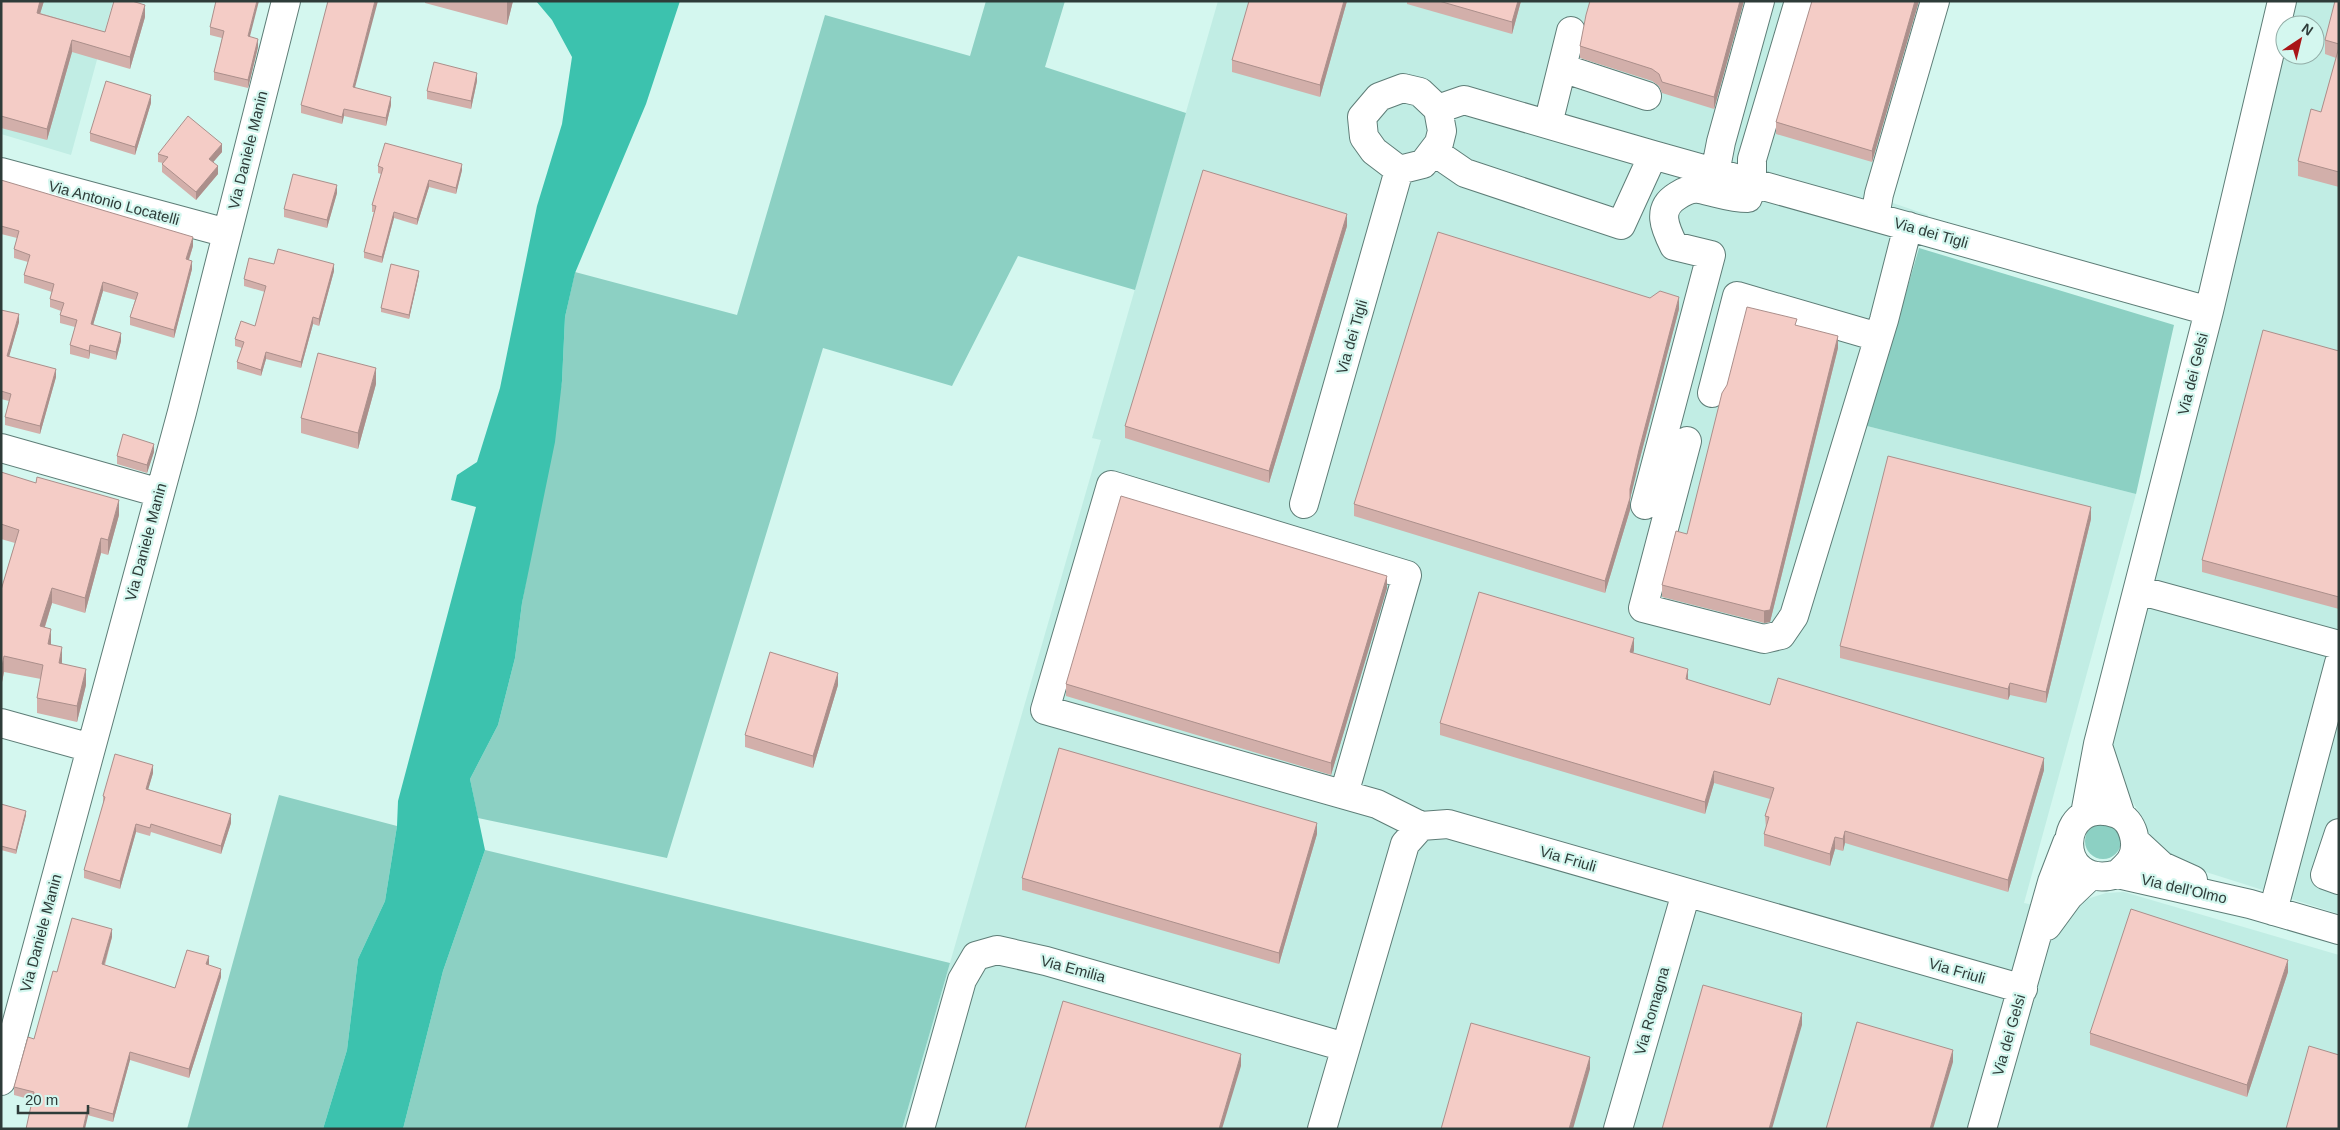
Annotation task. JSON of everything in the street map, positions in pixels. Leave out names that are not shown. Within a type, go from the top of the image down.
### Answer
[{"type":"street","name":"Via Daniele Manin","points":[[1,1081],[160,493],[286,1]]},
{"type":"street","points":[[1716,173],[1721,142],[1760,1]]},
{"type":"street","points":[[1645,505],[1711,255],[1674,246],[1663,217],[1665,208],[1670,200],[1682,193],[1697,189],[1732,198],[1748,198],[1752,183],[1752,159],[1799,1]]},
{"type":"street","points":[[1875,217],[1879,194],[1935,1]]},
{"type":"street","name":"Via dei Gelsi","points":[[2085,814],[2098,744],[2209,311],[2282,1]]},
{"type":"street","points":[[1548,124],[1571,31]]},
{"type":"street","points":[[1562,68],[1647,96]]},
{"type":"street","points":[[1403,88],[1420,92],[1438,109],[1442,131],[1439,143],[1433,150],[1423,164],[1399,170],[1374,152],[1368,144],[1364,137],[1362,117],[1380,97],[1403,88]]},
{"type":"street","name":"Via dei Tigli","points":[[1438,109],[1464,100],[1653,156],[2209,311]]},
{"type":"street","points":[[1433,150],[1465,173],[1621,225],[1653,156]]},
{"type":"street","name":"Via dei Tigli","points":[[1304,504],[1399,170]]},
{"type":"street","name":"Via Antonio Locatelli","points":[[1,172],[227,233]]},
{"type":"street","points":[[1687,441],[1643,608],[1764,639],[1781,635],[1794,616],[1878,337],[1908,226]]},
{"type":"street","points":[[1712,393],[1737,296],[1878,337]]},
{"type":"street","points":[[1,448],[160,493]]},
{"type":"street","points":[[1322,1129],[1405,844],[1422,826],[1377,804],[1045,710],[1111,485],[1408,575],[1344,794]]},
{"type":"street","points":[[2138,590],[2339,644]]},
{"type":"street","points":[[2261,908],[2339,663]]},
{"type":"street","points":[[1,723],[91,748]]},
{"type":"street","points":[[2098,744],[2103,768],[2122,816],[2131,827],[2135,841],[2132,860],[2118,874],[2104,878],[2090,876],[2078,868],[2070,856],[2067,843],[2072,826],[2085,814],[2104,810],[2122,816]]},
{"type":"street","name":"Via Friuli","points":[[1422,826],[1448,824],[2022,990]]},
{"type":"street","points":[[2339,833],[2325,875],[2339,880]]},
{"type":"street","name":"Via dell'Olmo","points":[[2135,841],[2162,866],[2261,908]]},
{"type":"street","name":"Via dei Gelsi","points":[[1982,1129],[2052,882],[2067,843]]},
{"type":"street","name":"Via dell'Olmo","points":[[2118,874],[2261,908],[2339,930]]},
{"type":"street","points":[[2036,942],[2069,896],[2090,876]]},
{"type":"street","name":"Via Romagna","points":[[1618,1129],[1686,893]]},
{"type":"street","name":"Via Emilia","points":[[920,1129],[962,980],[976,956],[997,950],[1065,967],[1345,1047]]},
{"type":"shaded area","points":[[1,1],[113,1],[71,155],[1,134]]},
{"type":"shaded area","points":[[1218,1],[1945,1],[1884,200],[1928,215],[1867,426],[2136,494],[2024,903],[2068,912],[2087,899],[2106,893],[2124,892],[2339,955],[2339,1129],[902,1129],[1101,440],[1092,438]]},
{"type":"shaded area","points":[[2295,1],[2339,1],[2339,914],[2165,859],[2155,848],[2143,818],[2115,775],[2109,736],[2279,65],[2325,65],[2325,15],[2292,15]]},
{"type":"green space","points":[[536,1],[680,1],[646,104],[575,273],[565,317],[562,381],[555,442],[522,603],[515,658],[498,725],[470,779],[485,850],[443,971],[403,1129],[323,1129],[347,1050],[358,959],[385,901],[397,826],[398,801],[476,507],[451,500],[457,475],[477,462],[500,388],[537,206],[562,124],[572,57],[552,20]]},
{"type":"green space","points":[[986,1],[1065,1],[1045,67],[1186,113],[1135,290],[1018,256],[952,386],[823,348],[667,858],[478,818],[470,779],[498,725],[515,658],[522,603],[562,381],[565,317],[575,272],[737,315],[825,15],[970,56]]},
{"type":"green space","points":[[1919,248],[2174,325],[2136,494],[1867,426]]},
{"type":"green space","points":[[279,795],[397,826],[385,901],[358,959],[347,1050],[323,1129],[187,1129]]},
{"type":"green space","points":[[2103,823],[2110,824],[2116,828],[2120,834],[2120,848],[2116,854],[2110,858],[2103,859],[2096,858],[2090,854],[2086,848],[2085,841],[2086,834],[2090,828],[2096,824]]},
{"type":"green space","points":[[485,850],[950,963],[902,1129],[403,1129],[443,971]]},
{"type":"building","points":[[1,1],[40,1],[37,13],[105,32],[114,1],[132,1],[145,5],[130,57],[72,40],[47,129],[1,116]]},
{"type":"building","points":[[216,1],[257,1],[248,36],[258,39],[248,80],[214,72],[224,31],[210,27]]},
{"type":"building","points":[[328,1],[375,1],[353,87],[391,97],[386,118],[344,109],[342,117],[301,105]]},
{"type":"building","points":[[1249,1],[1344,1],[1320,85],[1232,60]]},
{"type":"building","points":[[1439,1],[1518,1],[1512,22]]},
{"type":"building","points":[[1590,1],[1740,1],[1714,97],[1662,82],[1659,74],[1652,69],[1580,46]]},
{"type":"building","points":[[1812,1],[1915,1],[1872,151],[1776,122]]},
{"type":"building","points":[[2335,1],[2339,1],[2339,44],[2325,40]]},
{"type":"building","points":[[2339,47],[2339,172],[2298,161],[2311,109],[2321,112]]},
{"type":"building","points":[[434,62],[477,73],[471,101],[427,91]]},
{"type":"building","points":[[106,81],[151,95],[135,147],[90,133]]},
{"type":"building","points":[[188,116],[222,144],[209,159],[218,166],[196,192],[162,164],[168,157],[158,154]]},
{"type":"building","points":[[385,143],[462,164],[456,188],[429,180],[417,219],[394,212],[382,257],[364,252],[376,206],[372,205],[383,168],[378,166]]},
{"type":"building","points":[[1203,170],[1347,214],[1269,471],[1125,426]]},
{"type":"building","points":[[293,174],[337,185],[327,220],[284,209]]},
{"type":"building","points":[[1,180],[193,237],[186,259],[192,261],[174,330],[130,317],[138,293],[103,282],[91,324],[121,333],[116,352],[90,345],[89,351],[70,345],[77,320],[60,315],[64,303],[50,299],[54,284],[24,275],[30,255],[14,249],[19,231],[1,226]]},
{"type":"building","points":[[1438,232],[1650,298],[1660,291],[1679,297],[1639,450],[1630,489],[1630,498],[1605,581],[1354,504]]},
{"type":"building","points":[[278,249],[334,264],[319,319],[313,317],[301,362],[266,352],[261,370],[237,362],[244,342],[235,339],[241,321],[255,326],[266,286],[244,279],[249,258],[274,264]]},
{"type":"building","points":[[391,264],[419,271],[409,315],[381,308]]},
{"type":"building","points":[[1747,307],[1797,319],[1795,325],[1838,336],[1770,610],[1764,611],[1662,585],[1676,531],[1687,534],[1722,393],[1727,385]]},
{"type":"building","points":[[1,310],[19,314],[7,356],[56,369],[40,426],[5,417],[11,394],[1,391]]},
{"type":"building","points":[[2263,330],[2339,351],[2339,597],[2202,560]]},
{"type":"building","points":[[318,353],[376,368],[358,433],[301,418]]},
{"type":"building","points":[[123,434],[154,444],[147,465],[117,456]]},
{"type":"building","points":[[1888,456],[2091,507],[2046,692],[2010,683],[2008,689],[1840,646]]},
{"type":"building","points":[[1,472],[36,483],[37,477],[119,500],[108,540],[101,538],[85,598],[52,588],[40,626],[51,629],[48,644],[62,647],[59,663],[86,669],[77,706],[37,698],[43,665],[4,656],[1,672],[1,590],[19,530],[1,524]]},
{"type":"building","points":[[1121,496],[1387,576],[1331,763],[1066,684]]},
{"type":"building","points":[[1479,592],[1634,638],[1630,652],[1688,669],[1686,679],[1770,705],[1778,678],[2044,758],[2008,880],[1845,831],[1843,839],[1835,837],[1830,854],[1764,834],[1769,817],[1765,816],[1774,788],[1714,771],[1705,802],[1440,723]]},
{"type":"building","points":[[770,652],[838,673],[813,756],[745,735]]},
{"type":"building","points":[[1059,748],[1317,823],[1279,953],[1022,878]]},
{"type":"building","points":[[115,754],[153,765],[146,789],[231,814],[221,846],[151,824],[150,828],[136,824],[120,881],[84,870]]},
{"type":"building","points":[[1,804],[26,811],[16,850],[1,846]]},
{"type":"building","points":[[2131,909],[2288,960],[2247,1085],[2090,1033]]},
{"type":"building","points":[[72,918],[112,929],[102,964],[175,988],[187,950],[209,956],[206,964],[221,969],[189,1069],[130,1052],[113,1114],[88,1107],[83,1129],[26,1129],[34,1092],[14,1087],[28,1037],[34,1039],[53,971],[57,972]]},
{"type":"building","points":[[1703,985],[1802,1013],[1769,1129],[1662,1129]]},
{"type":"building","points":[[1063,1001],[1241,1054],[1219,1129],[1025,1129]]},
{"type":"building","points":[[1857,1022],[1953,1050],[1930,1129],[1826,1129]]},
{"type":"building","points":[[1471,1023],[1590,1057],[1569,1129],[1441,1129]]},
{"type":"building","points":[[2309,1046],[2339,1055],[2339,1129],[2286,1129]]}]
